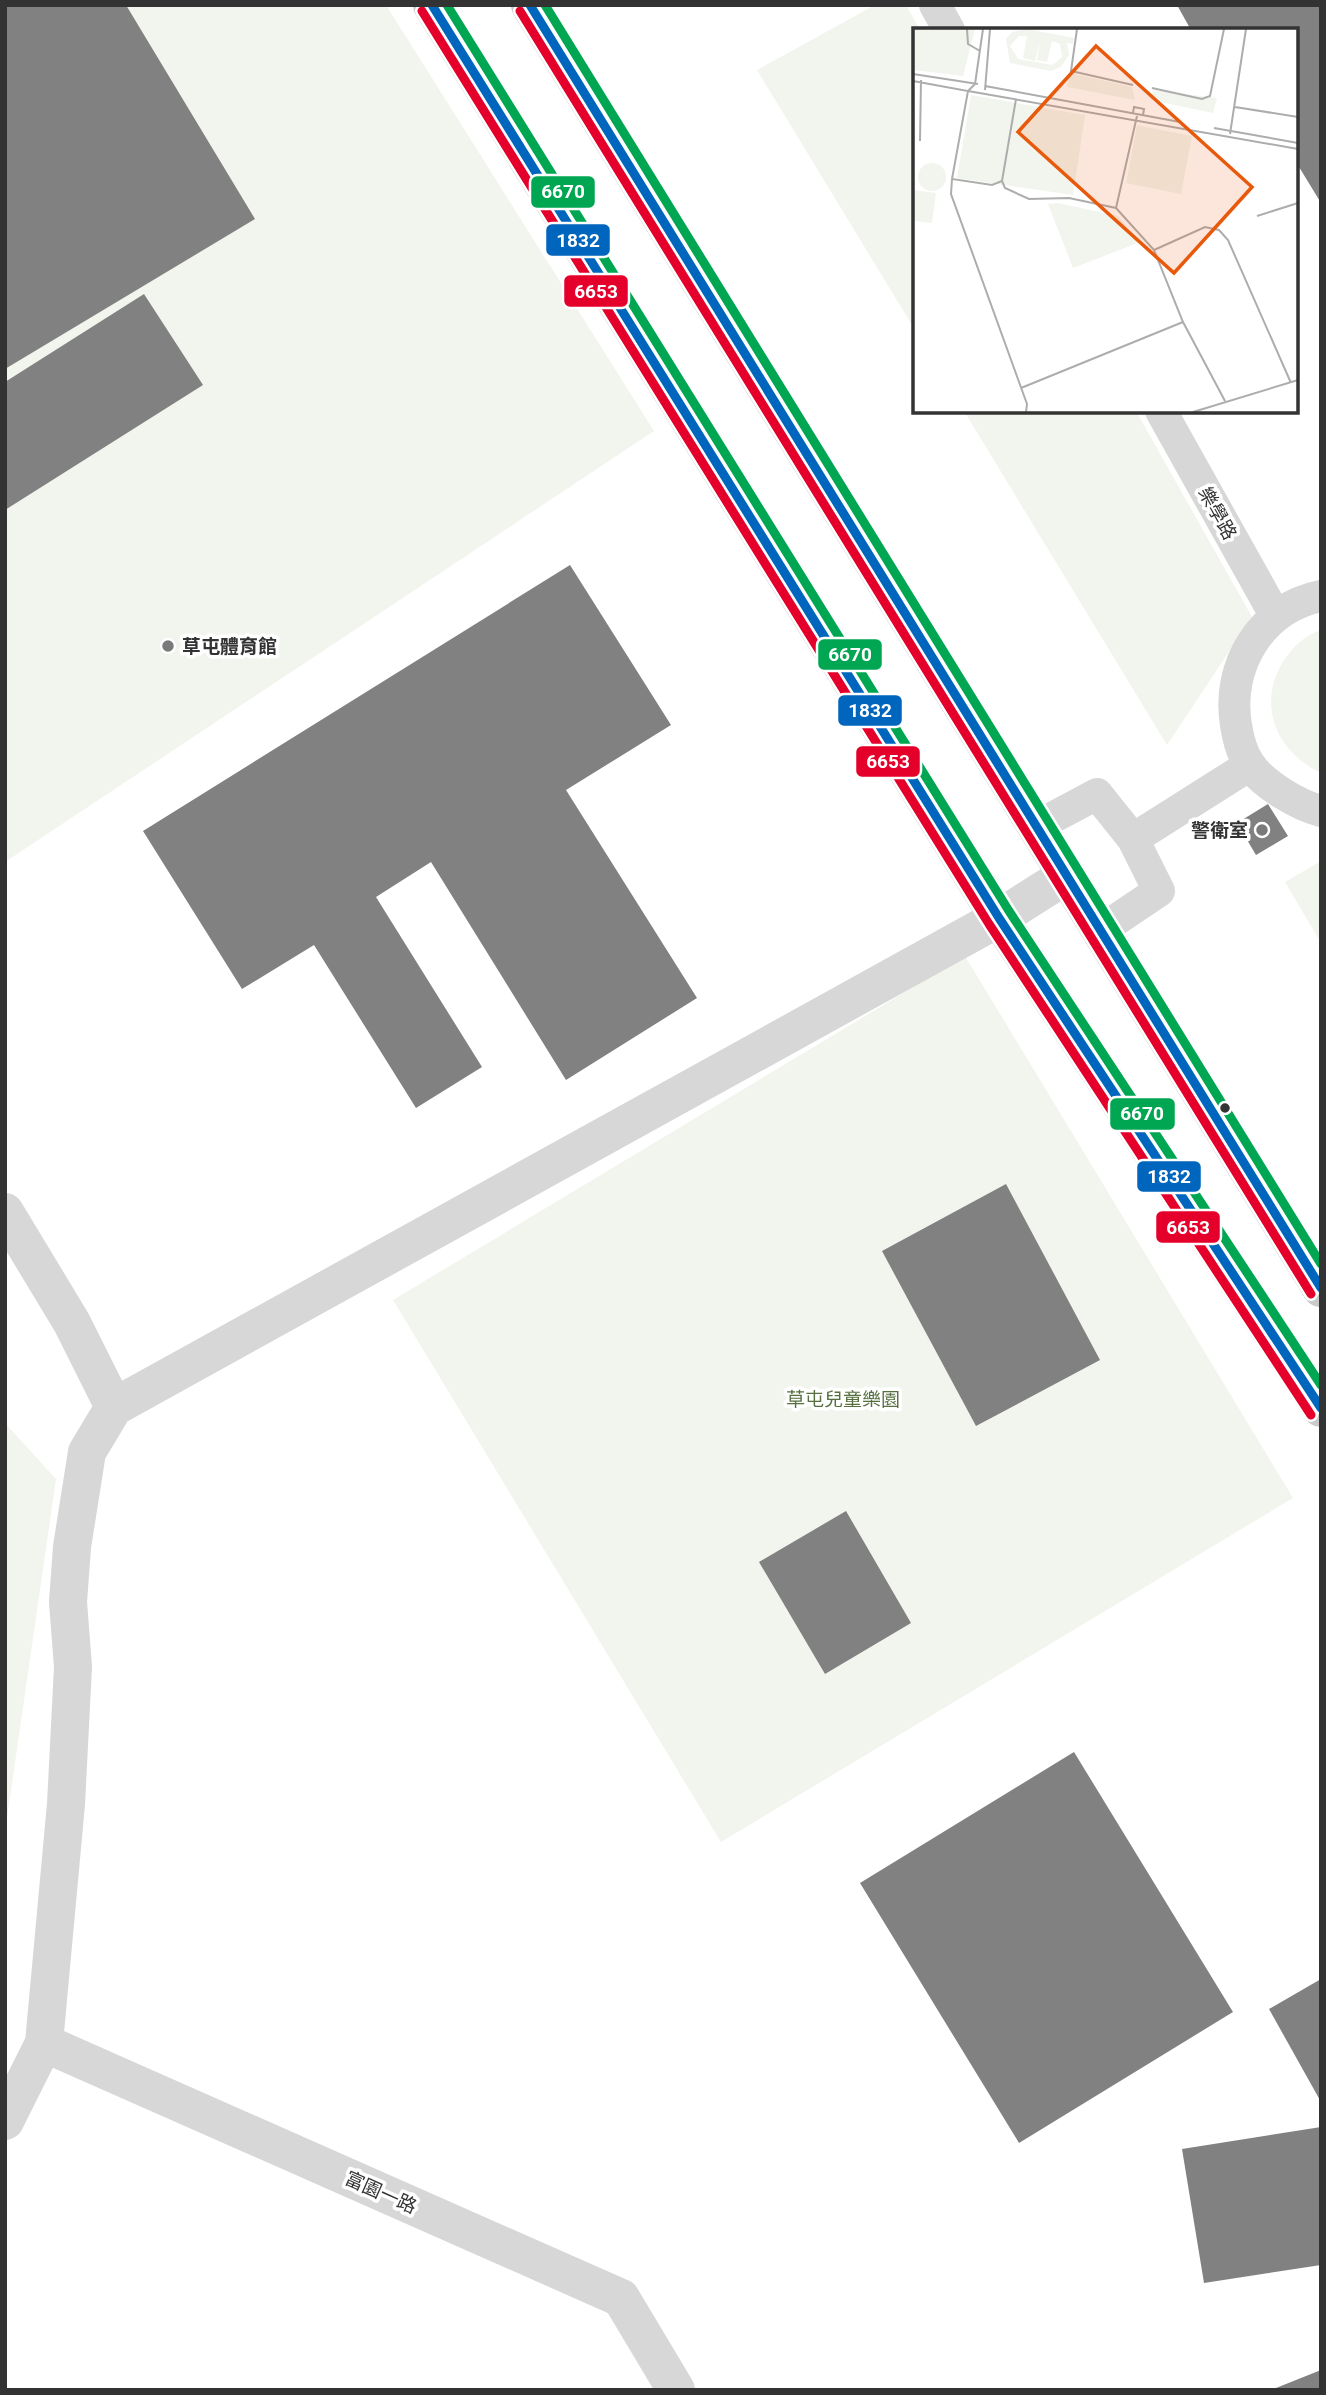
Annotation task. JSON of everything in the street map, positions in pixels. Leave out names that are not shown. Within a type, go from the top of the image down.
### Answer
[{"type":"main road","points":[[432,5],[999,918],[1321,1408]]},
{"type":"main road","points":[[530,5],[1321,1288]]},
{"type":"street","points":[[5,2121],[44,2043],[66,1804],[73,1667],[68,1602],[72,1547],[87,1452],[114,1407],[999,918],[1067,875]]},
{"type":"street","points":[[5,1212],[72,1323],[114,1407]]},
{"type":"street","name":"富園一路","points":[[44,2043],[621,2298],[676,2390]]},
{"type":"lane","points":[[935,5],[948,28]]},
{"type":"lane","name":"樂學路","points":[[1162,413],[1275,615]]},
{"type":"lane","points":[[1321,596],[1306,599],[1275,615],[1252,640],[1237,672],[1233,706],[1239,740],[1250,765],[1284,796],[1321,811]]},
{"type":"lane","points":[[1133,839],[1250,765]]},
{"type":"lane","points":[[1037,826],[1097,794],[1133,839],[1159,891],[1101,930]]},
{"type":"green space","name":"草屯體育館","points":[[5,5],[386,5],[654,431],[5,862]]},
{"type":"green space","points":[[875,5],[906,5],[919,28],[913,28],[913,327],[757,70]]},
{"type":"green space","points":[[965,413],[1137,413],[1252,617],[1167,745]]},
{"type":"green space","points":[[1321,630],[1321,773],[1292,753],[1282,740],[1275,725],[1272,693],[1276,677],[1291,651],[1310,635]]},
{"type":"green space","points":[[1321,861],[1321,943],[1285,882]]},
{"type":"green space","name":"草屯兒童樂園","points":[[965,956],[1293,1498],[721,1842],[393,1300]]},
{"type":"green space","points":[[5,1423],[56,1479],[5,1832]]},
{"type":"building","points":[[5,5],[126,5],[255,219],[5,369]]},
{"type":"building","points":[[1177,5],[1321,5],[1321,203],[1298,165],[1298,28],[1190,28]]},
{"type":"building","points":[[144,294],[203,385],[5,510],[5,382]]},
{"type":"building","points":[[570,565],[671,725],[566,790],[697,998],[566,1080],[431,862],[376,897],[482,1067],[416,1108],[314,945],[242,989],[143,831]]},
{"type":"building","name":"警衛室","points":[[1268,804],[1288,836],[1256,855],[1237,823]]},
{"type":"building","points":[[1006,1184],[1100,1360],[976,1426],[882,1251]]},
{"type":"building","points":[[846,1511],[911,1623],[825,1674],[759,1562]]},
{"type":"building","points":[[1074,1752],[1233,2012],[1019,2143],[860,1883]]},
{"type":"building","points":[[1321,1979],[1321,2102],[1269,2009]]},
{"type":"building","points":[[1321,2127],[1321,2265],[1204,2283],[1182,2149]]},
{"type":"building","points":[[1321,2370],[1321,2390],[1271,2390]]},
{"type":"transit line","name":"1832","points":[[432,5],[999,918],[1321,1408]]},
{"type":"transit line","name":"6670","points":[[447,5],[1009,911],[1321,1385]]},
{"type":"transit line","name":"1832","points":[[530,5],[1321,1288]]},
{"type":"transit line","name":"6670","points":[[545,5],[1321,1264]]},
{"type":"transit line","name":"6653","points":[[422,11],[989,924],[1311,1415]]},
{"type":"transit line","name":"6653","points":[[520,11],[1311,1294]]},
{"type":"place","name":"草屯體育館","points":[[168,646]]},
{"type":"place","name":"警衛室","points":[[1262,830]]}]
